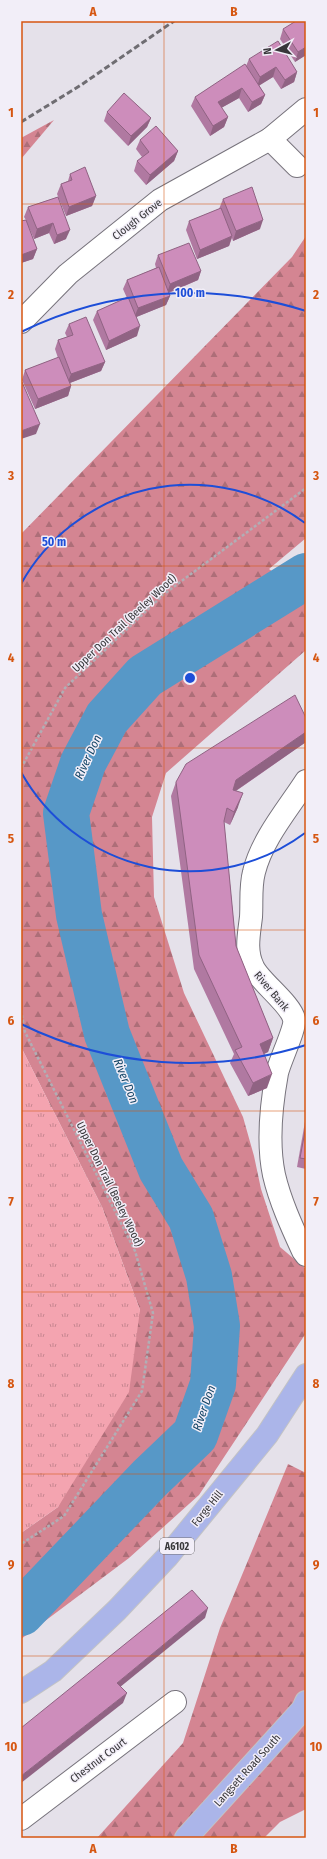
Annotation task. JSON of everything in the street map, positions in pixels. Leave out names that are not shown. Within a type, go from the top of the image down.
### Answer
[{"type":"main road","name":"Forge Hill","points":[[21,1692],[53,1671],[117,1610],[168,1556],[267,1435],[306,1375]]},
{"type":"main road","name":"Langsett Road South","points":[[186,1838],[303,1709],[306,1702]]},
{"type":"street","name":"Clough Grove","points":[[21,322],[68,274],[160,200],[270,139],[306,108]]},
{"type":"street","points":[[270,139],[297,166]]},
{"type":"street","name":"River Bank","points":[[306,781],[263,847],[254,871],[250,889],[252,909],[247,952],[253,969],[283,1002],[294,1018],[293,1031],[285,1045],[277,1072],[270,1124],[274,1175],[287,1215],[306,1255]]},
{"type":"street","name":"Chestnut Court","points":[[21,1819],[175,1702]]},
{"type":"path","name":"Upper Don Trail (Beeley Wood)","points":[[21,768],[65,688],[163,595],[306,488]]},
{"type":"path","name":"Upper Don Trail (Beeley Wood)","points":[[21,1010],[25,1032],[135,1251],[152,1313],[142,1391],[64,1516],[21,1544]]},
{"type":"green space","points":[[54,120],[21,159],[21,138]]},
{"type":"green space","points":[[306,236],[306,538],[269,569],[306,596],[306,650],[166,773],[152,817],[154,897],[184,993],[243,1117],[254,1156],[261,1189],[280,1247],[306,1269],[306,1333],[199,1495],[129,1558],[21,1639],[21,1533],[58,1507],[140,1310],[102,1207],[21,1047],[21,534],[292,257]]},
{"type":"green space","points":[[21,1047],[102,1207],[140,1310],[129,1392],[58,1507],[21,1533]]},
{"type":"green space","points":[[288,1464],[306,1473],[306,1809],[280,1822],[264,1838],[97,1838],[183,1743],[220,1628]]},
{"type":"building","points":[[296,21],[306,21],[306,47],[298,52],[283,29]]},
{"type":"building","points":[[278,41],[297,72],[285,80],[276,67],[260,77],[249,59]]},
{"type":"building","points":[[245,64],[265,95],[252,102],[242,88],[218,102],[228,117],[213,126],[195,97]]},
{"type":"building","points":[[124,93],[151,118],[131,136],[107,112]]},
{"type":"building","points":[[156,126],[178,151],[150,175],[137,161],[149,152],[140,140]]},
{"type":"building","points":[[85,167],[96,196],[69,207],[61,184],[72,180],[70,174]]},
{"type":"building","points":[[252,187],[263,220],[236,231],[223,199]]},
{"type":"building","points":[[58,197],[70,230],[57,235],[53,223],[37,229],[28,207]]},
{"type":"building","points":[[221,208],[232,236],[200,250],[189,221]]},
{"type":"building","points":[[26,220],[37,249],[21,255],[21,221]]},
{"type":"building","points":[[189,243],[201,271],[170,284],[158,255]]},
{"type":"building","points":[[159,267],[170,296],[138,308],[127,280]]},
{"type":"building","points":[[128,297],[140,326],[109,341],[97,311]]},
{"type":"building","points":[[86,317],[105,362],[71,374],[58,340],[73,335],[69,324]]},
{"type":"building","points":[[59,357],[71,386],[38,399],[25,370]]},
{"type":"building","points":[[22,382],[40,424],[21,431],[21,383]]},
{"type":"building","points":[[295,695],[306,718],[306,732],[236,780],[233,790],[243,793],[234,812],[227,808],[224,821],[236,946],[273,1038],[260,1044],[272,1074],[253,1083],[235,1050],[242,1047],[199,955],[176,782],[186,764]]},
{"type":"building","points":[[306,1126],[306,1159],[300,1158]]},
{"type":"building","points":[[192,1590],[208,1608],[117,1683],[127,1693],[21,1776],[21,1728]]},
{"type":"waterway","name":"River Don","points":[[21,1613],[150,1478],[195,1435],[213,1384],[217,1326],[209,1276],[191,1218],[161,1169],[107,1034],[79,915],[66,813],[83,763],[107,718],[145,676],[306,576]]},
{"type":"railway","points":[[21,122],[81,85],[174,21]]}]
